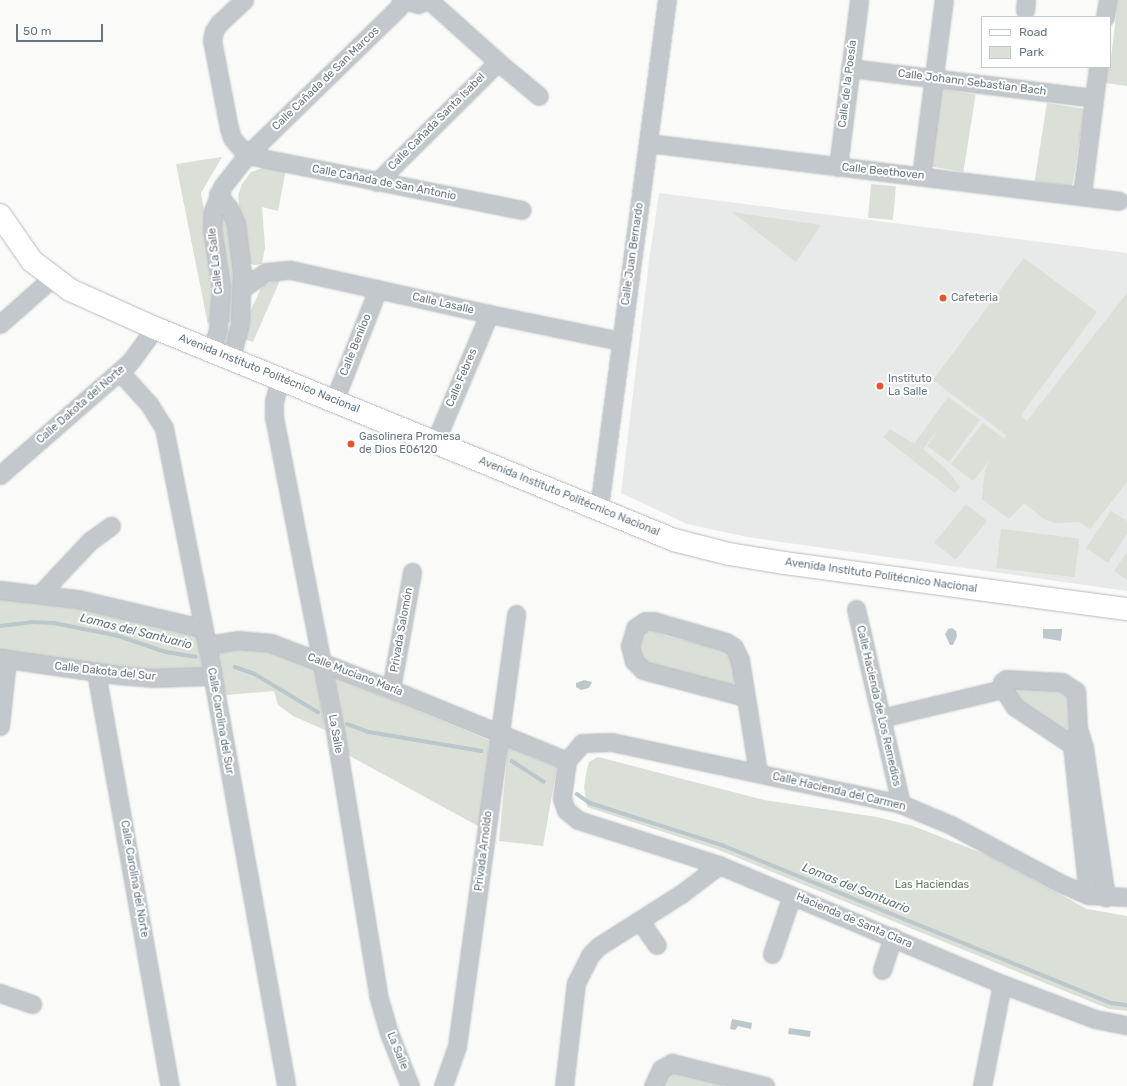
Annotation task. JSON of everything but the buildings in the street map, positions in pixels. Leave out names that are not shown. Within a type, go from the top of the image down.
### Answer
[{"type":"main road","name":"Avenida Instituto Politécnico Nacional","points":[[0,216],[32,261],[52,278],[70,290],[155,328],[599,508],[674,540],[729,554],[785,563],[1127,609]]},
{"type":"street","points":[[244,0],[214,31],[214,49],[228,128],[236,144],[247,155]]},
{"type":"street","points":[[403,0],[418,4],[429,0],[498,62],[540,96]]},
{"type":"street","name":"Calle Cañada de San Marcos","points":[[247,155],[398,8],[403,0]]},
{"type":"street","name":"Calle Juan Bernardo","points":[[599,508],[667,0]]},
{"type":"street","name":"Calle de la Poesía","points":[[838,167],[860,0]]},
{"type":"street","points":[[921,176],[944,0]]},
{"type":"street","points":[[1105,16],[1108,0]]},
{"type":"street","name":"Calle Cañada Santa Isabel","points":[[377,182],[498,62]]},
{"type":"street","name":"Calle Johann Sebastian Bach","points":[[850,68],[934,77],[1093,98]]},
{"type":"street","points":[[1082,194],[1098,68]]},
{"type":"street","name":"Calle Beethoven","points":[[648,143],[838,167],[1082,194],[1118,201]]},
{"type":"street","name":"Calle Cañada de San Antonio","points":[[247,155],[522,210]]},
{"type":"street","name":"Calle La Salle","points":[[221,355],[218,260],[212,229],[213,211],[218,194],[228,176],[247,155]]},
{"type":"street","name":"Calle La Salle","points":[[218,194],[229,208],[236,224],[241,257],[243,288],[240,322],[221,355]]},
{"type":"street","points":[[218,260],[241,257]]},
{"type":"street","name":"Calle Lasalle","points":[[243,288],[266,272],[291,270],[489,314],[621,341]]},
{"type":"street","points":[[0,324],[52,278]]},
{"type":"street","name":"Calle Beniloo","points":[[334,401],[378,289]]},
{"type":"street","name":"Calle Febres","points":[[434,442],[489,314]]},
{"type":"street","name":"Calle Dakota del Norte","points":[[0,475],[120,372],[130,362],[155,328]]},
{"type":"street","name":"Calle Carolina del Sur","points":[[120,372],[149,404],[164,428],[202,628],[207,645],[211,676],[286,1086]]},
{"type":"street","name":"La Salle","points":[[280,379],[274,401],[274,417],[321,661],[378,995],[389,1033],[410,1086]]},
{"type":"street","points":[[40,594],[90,542],[112,526]]},
{"type":"street","name":"Privada Salomón","points":[[391,688],[412,572]]},
{"type":"street","points":[[0,590],[40,594],[112,606],[202,628]]},
{"type":"street","name":"Calle Hacienda de Los Remedios","points":[[856,609],[900,804]]},
{"type":"street","name":"Privada Arnoldo","points":[[443,1086],[457,1046],[516,614]]},
{"type":"street","points":[[745,697],[643,670],[634,661],[630,646],[635,628],[645,621],[653,621],[730,644],[740,660],[758,773]]},
{"type":"street","name":"Calle Muciano María","points":[[207,645],[238,640],[272,643],[391,688],[567,761]]},
{"type":"street","points":[[0,726],[4,658]]},
{"type":"street","name":"Calle Dakota del Sur","points":[[4,658],[96,672],[151,678],[211,676]]},
{"type":"street","name":"Calle Carolina del Norte","points":[[96,672],[170,1086]]},
{"type":"street","points":[[1088,894],[1078,747],[1077,694],[1068,684],[1006,680],[1002,682],[1003,689],[1015,707],[1078,747],[1106,897]]},
{"type":"street","points":[[881,718],[1003,689]]},
{"type":"street","name":"Calle Hacienda del Carmen","points":[[567,761],[582,743],[594,741],[612,742],[900,804],[951,825],[1060,883],[1088,894],[1106,897],[1127,897]]},
{"type":"street","name":"Hacienda de Santa Clara","points":[[567,761],[562,798],[566,810],[578,820],[718,865],[893,937],[1002,984],[1095,1019],[1127,1025]]},
{"type":"street","points":[[564,1086],[576,983],[581,969],[599,946],[640,921],[718,865]]},
{"type":"street","points":[[772,954],[792,895]]},
{"type":"street","points":[[640,921],[657,945]]},
{"type":"street","points":[[882,970],[893,937]]},
{"type":"street","points":[[982,1086],[1002,984]]},
{"type":"street","points":[[0,993],[32,1004]]},
{"type":"street","points":[[653,1086],[661,1069],[672,1063],[765,1086]]},
{"type":"shaded area","name":"Instituto La Salle","points":[[659,193],[1127,253],[1127,591],[747,537],[687,524],[621,493],[649,261]]},
{"type":"shaded area","points":[[952,628],[956,631],[957,636],[953,645],[950,645],[945,634],[948,629]]},
{"type":"shaded area","points":[[1043,629],[1062,629],[1061,641],[1043,638]]},
{"type":"shaded area","points":[[584,680],[592,682],[589,688],[581,690],[576,687],[576,683]]},
{"type":"shaded area","points":[[732,1019],[752,1023],[751,1029],[738,1026],[735,1030],[730,1029]]},
{"type":"shaded area","points":[[789,1028],[811,1031],[810,1037],[788,1034]]},
{"type":"green space","points":[[1118,0],[1127,0],[1127,86],[1105,83],[1108,68],[1111,68]]},
{"type":"green space","points":[[940,89],[976,95],[963,172],[928,166]]},
{"type":"green space","points":[[1047,103],[1085,109],[1072,187],[1035,181]]},
{"type":"green space","points":[[222,157],[201,193],[219,297],[208,325],[176,164]]},
{"type":"green space","points":[[266,167],[286,169],[278,211],[262,207],[265,247],[262,264],[254,265],[246,261],[238,196],[242,184],[251,172]]},
{"type":"green space","points":[[871,184],[896,186],[893,220],[868,218]]},
{"type":"green space","points":[[222,209],[228,219],[235,250],[236,317],[229,323],[224,318],[228,277],[220,246],[215,210]]},
{"type":"green space","points":[[732,212],[821,225],[796,262]]},
{"type":"green space","points":[[1024,258],[1097,312],[1021,415],[1027,421],[1127,293],[1127,482],[1090,529],[1080,522],[1055,523],[1044,519],[1024,503],[1009,519],[982,499],[985,470],[989,461],[973,481],[951,464],[983,423],[1004,439],[1008,434],[1006,435],[933,380]]},
{"type":"green space","points":[[281,278],[253,342],[241,338],[243,327],[262,286]]},
{"type":"green space","points":[[948,397],[980,420],[949,462],[927,446],[940,427],[923,449],[946,469],[960,487],[955,493],[883,437],[890,429],[914,444]]},
{"type":"green space","points":[[966,504],[987,521],[956,560],[935,543]]},
{"type":"green space","points":[[1111,511],[1127,521],[1127,534],[1108,563],[1086,548]]},
{"type":"green space","points":[[1001,529],[1079,539],[1075,577],[996,568]]},
{"type":"green space","points":[[1127,552],[1127,580],[1114,571]]},
{"type":"green space","points":[[0,596],[107,607],[197,633],[202,671],[188,674],[0,654]]},
{"type":"green space","points":[[648,628],[666,636],[721,649],[731,656],[737,680],[728,690],[637,659],[639,630]]},
{"type":"green space","points":[[257,647],[315,668],[325,730],[293,716],[278,705],[274,691],[226,695],[217,653]]},
{"type":"green space","points":[[334,676],[490,741],[480,827],[348,755]]},
{"type":"green space","points":[[1006,686],[1064,691],[1072,697],[1079,742],[1014,704]]},
{"type":"green space","points":[[508,746],[557,767],[543,846],[499,841]]},
{"type":"green space","name":"Las Haciendas","points":[[598,757],[764,800],[877,817],[913,826],[987,855],[1087,909],[1127,916],[1127,1011],[1109,1009],[716,849],[587,807],[584,787],[587,769],[589,762]]},
{"type":"green space","points":[[675,1072],[725,1086],[658,1086],[663,1075]]},
{"type":"waterway","name":"Lomas del Santuario","points":[[0,626],[33,622],[54,623],[119,636],[166,652],[196,657]]},
{"type":"waterway","name":"Lomas del Santuario","points":[[235,667],[255,674],[318,712]]},
{"type":"waterway","name":"Lomas del Santuario","points":[[347,724],[369,732],[481,751]]},
{"type":"waterway","name":"Lomas del Santuario","points":[[512,761],[544,782]]},
{"type":"waterway","name":"Lomas del Santuario","points":[[577,794],[590,803],[722,845],[1112,1003],[1127,1005]]},
{"type":"place","name":"Cafeteria","points":[[943,298]]},
{"type":"place","name":"Instituto La Salle","points":[[880,386]]},
{"type":"place","name":"Gasolinera Promesa de Dios E06120","points":[[351,444]]}]
